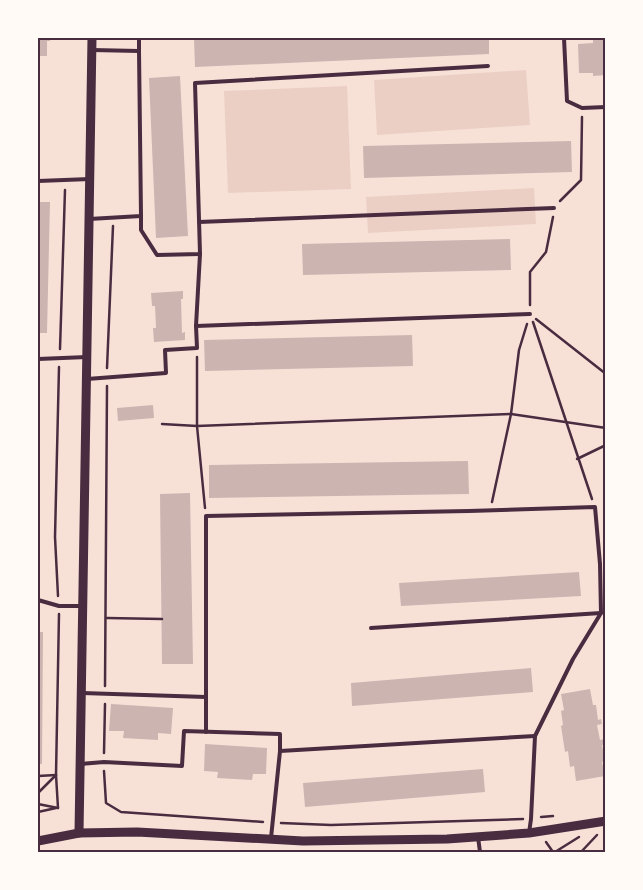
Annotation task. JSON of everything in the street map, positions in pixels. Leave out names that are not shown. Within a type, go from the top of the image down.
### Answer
[{"type":"street","points":[[79,833],[92,38]]},
{"type":"street","points":[[38,841],[79,833],[137,832],[303,841],[446,839],[529,832],[606,821]]},
{"type":"lane","points":[[139,38],[141,230],[157,255],[200,254]]},
{"type":"lane","points":[[564,38],[567,101],[582,108],[606,107]]},
{"type":"lane","points":[[92,50],[140,51]]},
{"type":"lane","points":[[87,379],[107,379],[166,373],[165,350],[197,348],[196,326],[200,222],[195,83],[488,66]]},
{"type":"lane","points":[[38,181],[90,179]]},
{"type":"lane","points":[[200,222],[554,208]]},
{"type":"lane","points":[[89,219],[142,216]]},
{"type":"lane","points":[[196,326],[530,314]]},
{"type":"lane","points":[[38,359],[87,357]]},
{"type":"lane","points":[[206,732],[206,516],[595,507],[600,564],[601,613],[573,659],[535,736],[529,832]]},
{"type":"lane","points":[[38,600],[59,606],[83,606]]},
{"type":"lane","points":[[371,628],[601,613]]},
{"type":"lane","points":[[82,693],[206,697]]},
{"type":"lane","points":[[80,764],[104,762],[182,766],[184,732],[280,734],[271,838]]},
{"type":"lane","points":[[280,751],[535,736]]},
{"type":"lane","points":[[478,837],[480,852]]},
{"type":"path","points":[[469,511],[492,502],[511,414],[519,350],[530,314],[530,272],[546,252],[554,208],[581,180],[582,108]]},
{"type":"path","points":[[58,808],[56,775],[59,606],[56,537],[59,358],[65,181]]},
{"type":"path","points":[[113,217],[107,379],[104,762],[106,803],[121,812],[273,823],[331,825],[531,818],[559,815]]},
{"type":"path","points":[[530,314],[606,374]]},
{"type":"path","points":[[530,314],[577,459],[595,507]]},
{"type":"path","points":[[197,348],[197,426],[206,516]]},
{"type":"path","points":[[162,424],[197,426],[511,414],[606,428]]},
{"type":"path","points":[[577,459],[606,445]]},
{"type":"path","points":[[106,618],[162,619]]},
{"type":"path","points":[[38,776],[56,775]]},
{"type":"path","points":[[38,794],[56,775]]},
{"type":"path","points":[[38,804],[58,808]]},
{"type":"path","points":[[38,812],[58,808]]},
{"type":"path","points":[[581,852],[598,834]]},
{"type":"path","points":[[546,842],[554,852],[580,837]]},
{"type":"shaded area","points":[[526,70],[530,125],[377,135],[374,80]]},
{"type":"shaded area","points":[[347,86],[351,189],[228,193],[224,91]]},
{"type":"shaded area","points":[[534,188],[536,224],[368,233],[366,197]]},
{"type":"building","points":[[38,38],[50,38],[50,41],[47,41],[47,56],[38,56]]},
{"type":"building","points":[[194,38],[489,38],[489,54],[195,67]]},
{"type":"building","points":[[606,39],[606,75],[593,76],[593,73],[579,73],[578,44],[593,43],[593,40]]},
{"type":"building","points":[[180,76],[188,236],[156,238],[149,78]]},
{"type":"building","points":[[571,141],[572,172],[364,178],[363,146]]},
{"type":"building","points":[[38,202],[50,202],[47,333],[38,333]]},
{"type":"building","points":[[510,239],[511,270],[303,275],[302,244]]},
{"type":"building","points":[[183,291],[183,299],[181,299],[182,333],[185,332],[185,340],[154,342],[153,328],[156,328],[155,306],[152,306],[151,293]]},
{"type":"building","points":[[412,335],[413,366],[205,371],[204,340]]},
{"type":"building","points":[[153,405],[154,418],[118,421],[117,408]]},
{"type":"building","points":[[468,461],[469,494],[209,498],[209,465]]},
{"type":"building","points":[[190,493],[193,664],[162,664],[160,494]]},
{"type":"building","points":[[579,572],[581,596],[401,606],[399,583]]},
{"type":"building","points":[[38,632],[43,632],[42,764],[38,764]]},
{"type":"building","points":[[531,668],[533,692],[352,706],[351,683]]},
{"type":"building","points":[[590,689],[593,705],[596,705],[598,720],[601,719],[602,724],[597,725],[600,740],[604,739],[605,745],[602,745],[605,761],[602,762],[605,776],[576,781],[574,766],[570,767],[568,751],[565,752],[561,726],[563,725],[561,711],[564,710],[561,694]]},
{"type":"building","points":[[111,704],[173,708],[171,734],[158,733],[158,740],[123,738],[124,731],[109,731]]},
{"type":"building","points":[[205,744],[267,748],[266,774],[253,774],[252,780],[217,778],[218,772],[204,771]]},
{"type":"building","points":[[483,769],[485,792],[305,807],[303,783]]}]
